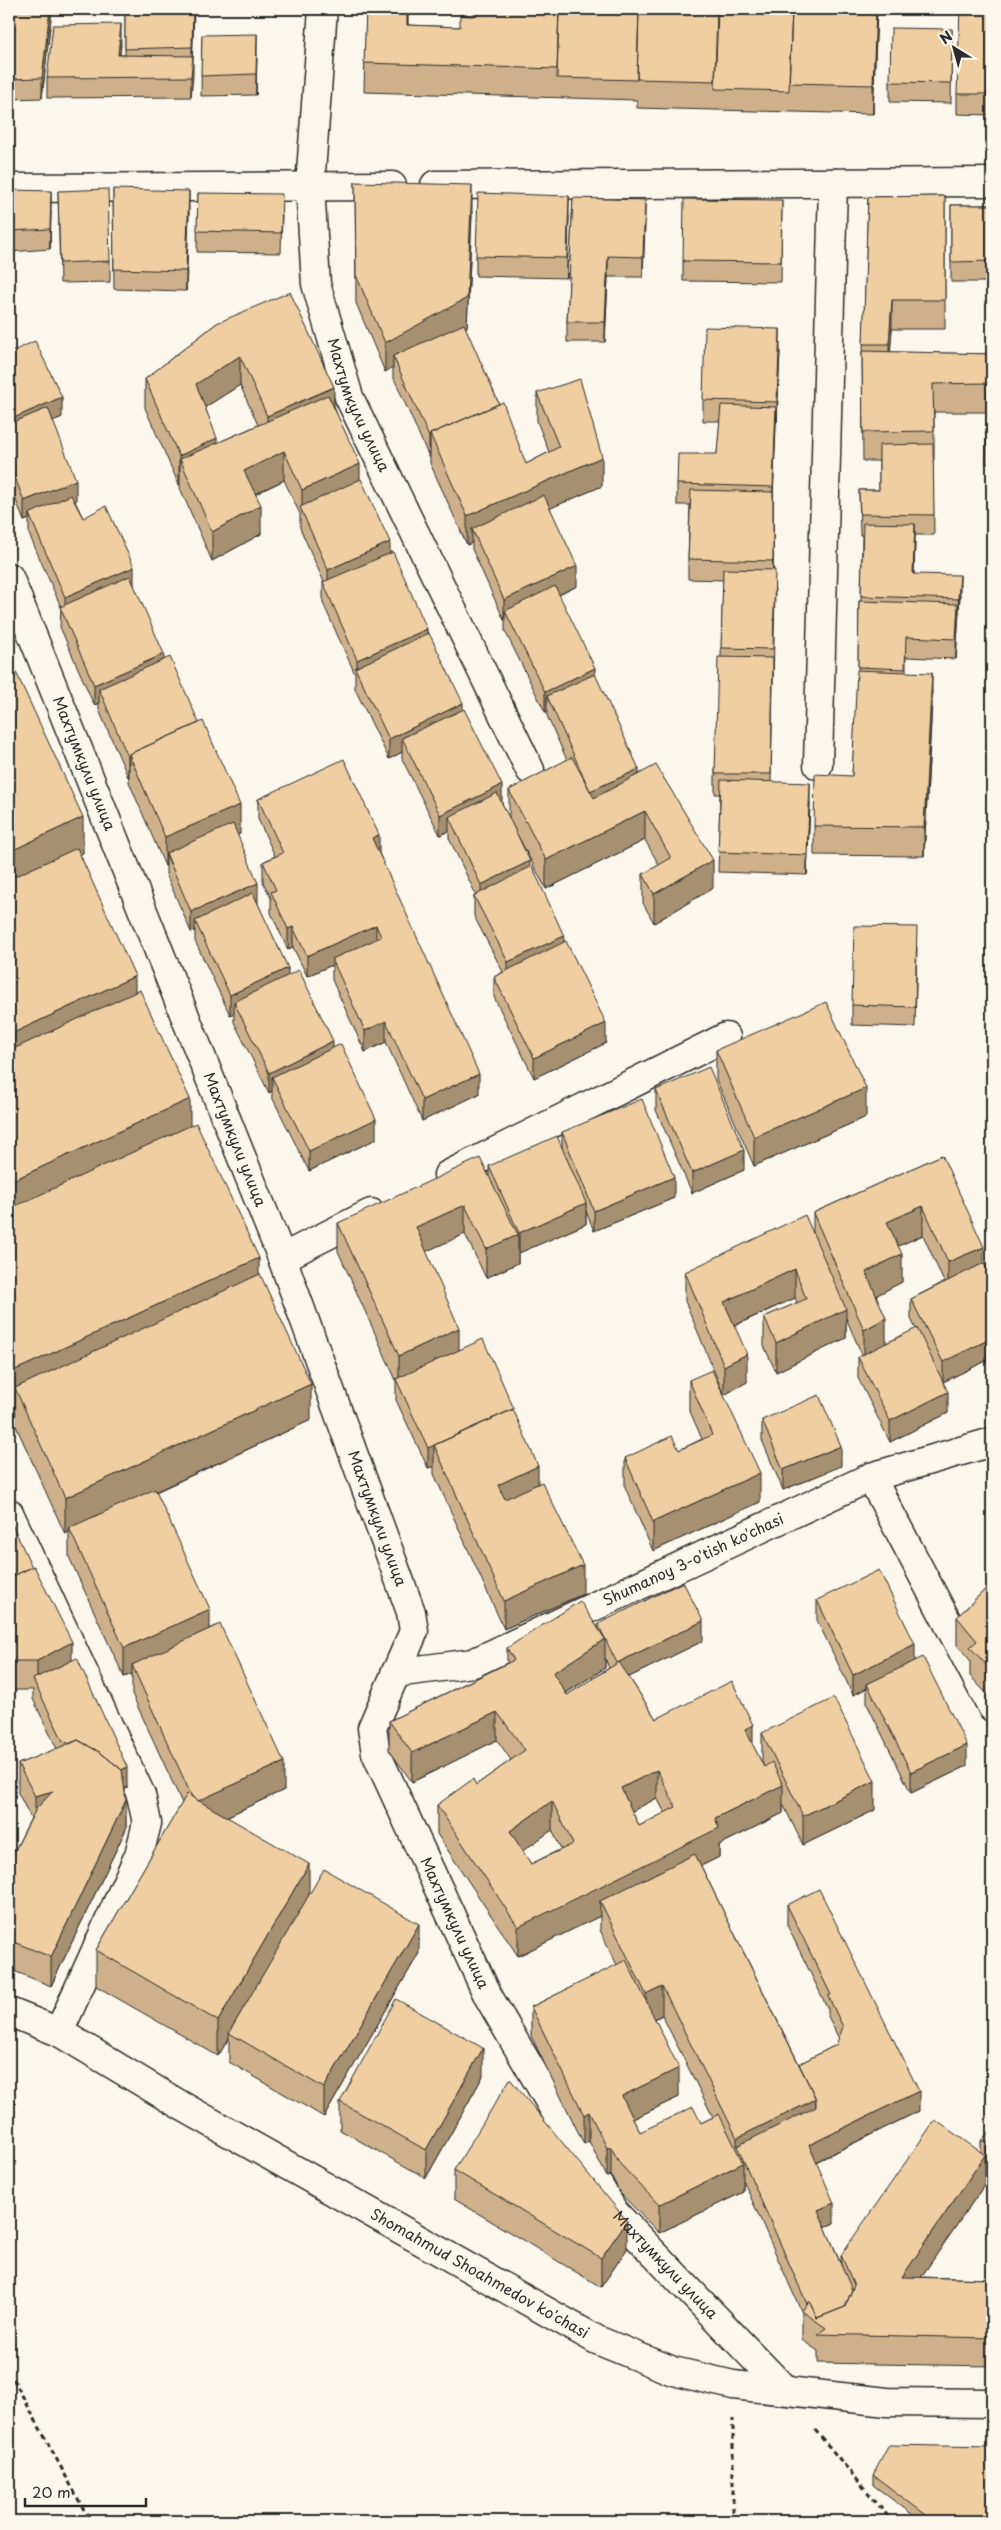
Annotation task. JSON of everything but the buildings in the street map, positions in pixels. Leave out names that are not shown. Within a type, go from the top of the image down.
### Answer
[{"type":"street","name":"Махтумкули улица","points":[[323,9],[310,186],[316,284],[349,397],[530,770]]},
{"type":"street","points":[[9,188],[992,182]]},
{"type":"street","points":[[818,766],[833,183]]},
{"type":"street","name":"Махтумкули улица","points":[[9,577],[282,1258],[411,1612],[414,1631],[372,1728],[376,1753],[488,1996],[614,2212],[784,2389]]},
{"type":"street","points":[[424,1187],[726,1037]]},
{"type":"street","points":[[282,1258],[397,1200]]},
{"type":"street","name":"Shumanoy 3-o'tish ko'chasi","points":[[395,1673],[473,1663],[871,1477],[992,1442]]},
{"type":"street","points":[[871,1477],[992,1707]]},
{"type":"street","points":[[9,1513],[141,1795],[147,1823],[138,1855],[59,2032]]},
{"type":"street","name":"Shomahmud Shoahmedov ko'chasi","points":[[9,2012],[59,2032],[182,2106],[597,2340],[673,2371],[733,2385],[784,2389],[887,2402],[992,2404]]},
{"type":"path","points":[[9,2371],[90,2521]]},
{"type":"path","points":[[733,2385],[733,2521]]},
{"type":"path","points":[[784,2389],[811,2426],[892,2521]]}]
